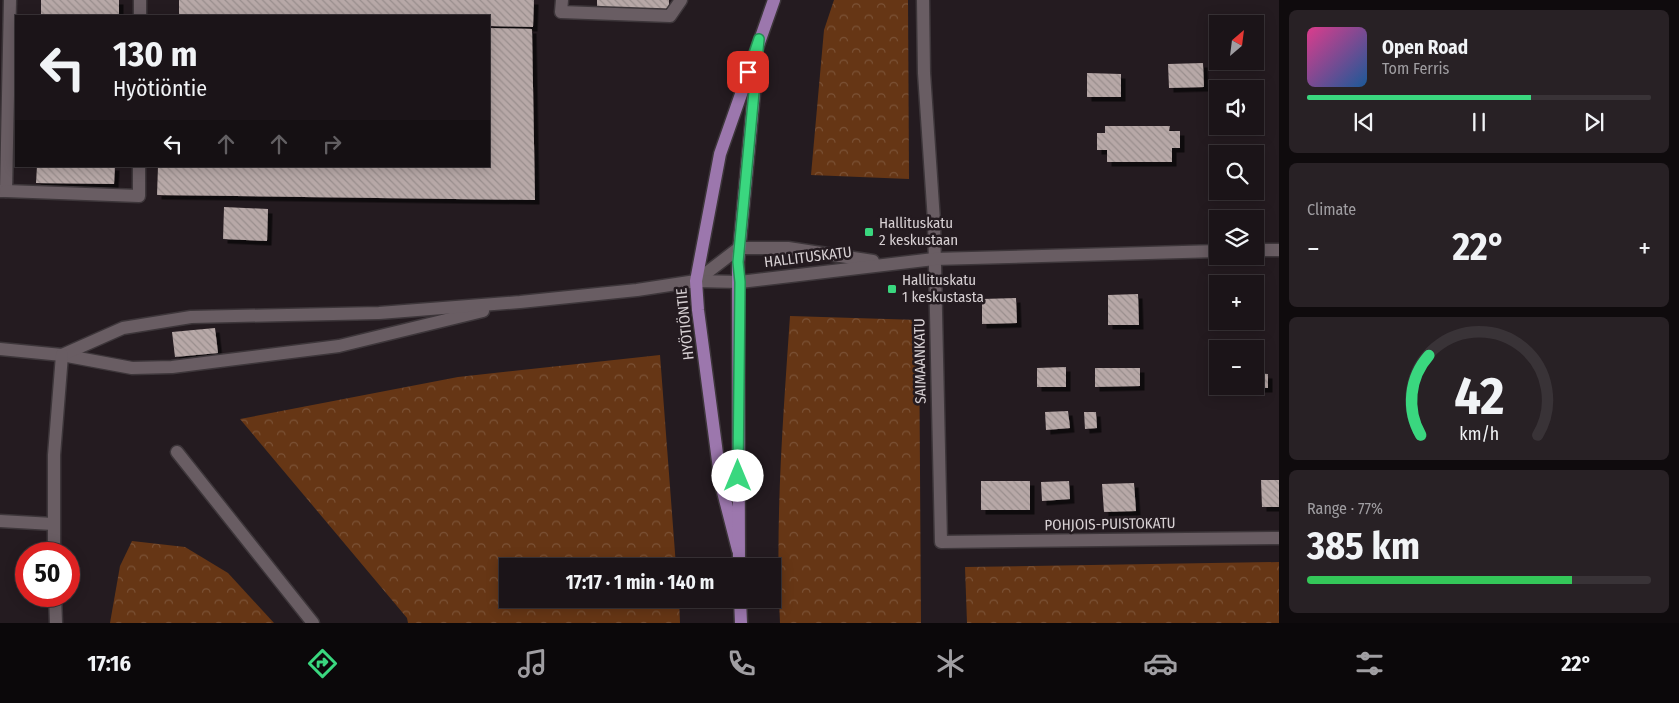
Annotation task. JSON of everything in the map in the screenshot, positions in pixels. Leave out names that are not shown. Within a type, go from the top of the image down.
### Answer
[{"type":"main road","name":"HYÖTIÖNTIE","points":[[738,550],[721,484],[698,310],[696,281],[720,154],[774,0]]},
{"type":"main road","name":"HYÖTIÖNTIE","points":[[738,558],[739,248],[759,39]]},
{"type":"main road","points":[[740,608],[741,623]]},
{"type":"street","points":[[10,0],[3,191],[139,196],[139,167]]},
{"type":"street","points":[[140,0],[140,15]]},
{"type":"street","points":[[562,0],[562,12],[670,16],[681,0]]},
{"type":"street","name":"SAIMAANKATU","points":[[923,0],[924,73],[934,220],[941,542]]},
{"type":"street","points":[[696,281],[739,248]]},
{"type":"street","name":"HALLITUSKATU","points":[[739,248],[788,248],[888,263]]},
{"type":"street","points":[[1264,250],[1279,250]]},
{"type":"street","name":"HALLITUSKATU","points":[[520,302],[614,293],[696,281],[740,282],[934,258],[1209,251]]},
{"type":"street","points":[[62,355],[123,328],[190,317],[379,313],[520,302]]},
{"type":"street","points":[[0,349],[62,355],[132,368],[172,368],[339,346],[520,302]]},
{"type":"street","points":[[54,542],[54,455],[62,355]]},
{"type":"street","points":[[177,452],[313,623]]},
{"type":"street","points":[[0,521],[54,524]]},
{"type":"street","name":"POHJOIS-PUISTOKATU","points":[[941,542],[1279,538]]},
{"type":"street","points":[[55,607],[56,623]]},
{"type":"green space","points":[[834,0],[908,0],[909,179],[811,175],[824,30]]},
{"type":"green space","points":[[790,316],[919,320],[921,623],[780,623],[781,558],[778,558],[778,546],[782,431]]},
{"type":"green space","points":[[660,355],[675,558],[499,558],[499,608],[679,608],[680,623],[408,623],[407,618],[240,419],[458,377]]},
{"type":"green space","points":[[132,541],[185,547],[228,573],[274,623],[110,623],[120,566]]},
{"type":"green space","points":[[1279,562],[1279,623],[967,623],[965,567]]},
{"type":"building","points":[[41,0],[119,0],[119,15],[41,15]]},
{"type":"building","points":[[179,0],[534,0],[533,27],[490,26],[490,15],[179,15]]},
{"type":"building","points":[[597,0],[669,0],[669,9],[597,7]]},
{"type":"building","points":[[490,28],[532,29],[535,200],[157,195],[158,167],[490,167]]},
{"type":"building","points":[[1203,63],[1204,87],[1169,88],[1168,64]]},
{"type":"building","points":[[1087,73],[1121,74],[1121,97],[1087,97]]},
{"type":"building","points":[[1105,126],[1170,126],[1169,131],[1180,131],[1180,148],[1172,148],[1172,162],[1107,162],[1107,150],[1097,150],[1097,133],[1105,133]]},
{"type":"building","points":[[37,167],[115,167],[114,184],[36,183]]},
{"type":"building","points":[[224,207],[268,209],[267,241],[223,239]]},
{"type":"building","points":[[1138,294],[1139,325],[1108,325],[1108,295]]},
{"type":"building","points":[[1016,298],[1017,323],[982,324],[982,299]]},
{"type":"building","points":[[215,328],[218,353],[175,357],[172,332]]},
{"type":"building","points":[[1066,367],[1066,387],[1037,387],[1037,368]]},
{"type":"building","points":[[1095,368],[1140,368],[1140,386],[1095,387]]},
{"type":"building","points":[[1264,374],[1268,374],[1268,388],[1264,388]]},
{"type":"building","points":[[1068,411],[1070,428],[1046,430],[1045,412]]},
{"type":"building","points":[[1084,412],[1096,412],[1097,428],[1085,429]]},
{"type":"building","points":[[1261,480],[1279,480],[1279,507],[1262,507]]},
{"type":"building","points":[[981,481],[1030,481],[1030,510],[981,510]]},
{"type":"building","points":[[1069,481],[1070,499],[1042,501],[1041,482]]},
{"type":"building","points":[[1134,483],[1136,511],[1104,512],[1102,484]]},
{"type":"place","name":"Hallituskatu 2 keskustaan","points":[[869,232]]},
{"type":"place","name":"Hallituskatu 1 keskustasta","points":[[892,289]]},
{"type":"route","points":[[738,476],[740,282],[738,262],[759,39],[748,72]]}]
